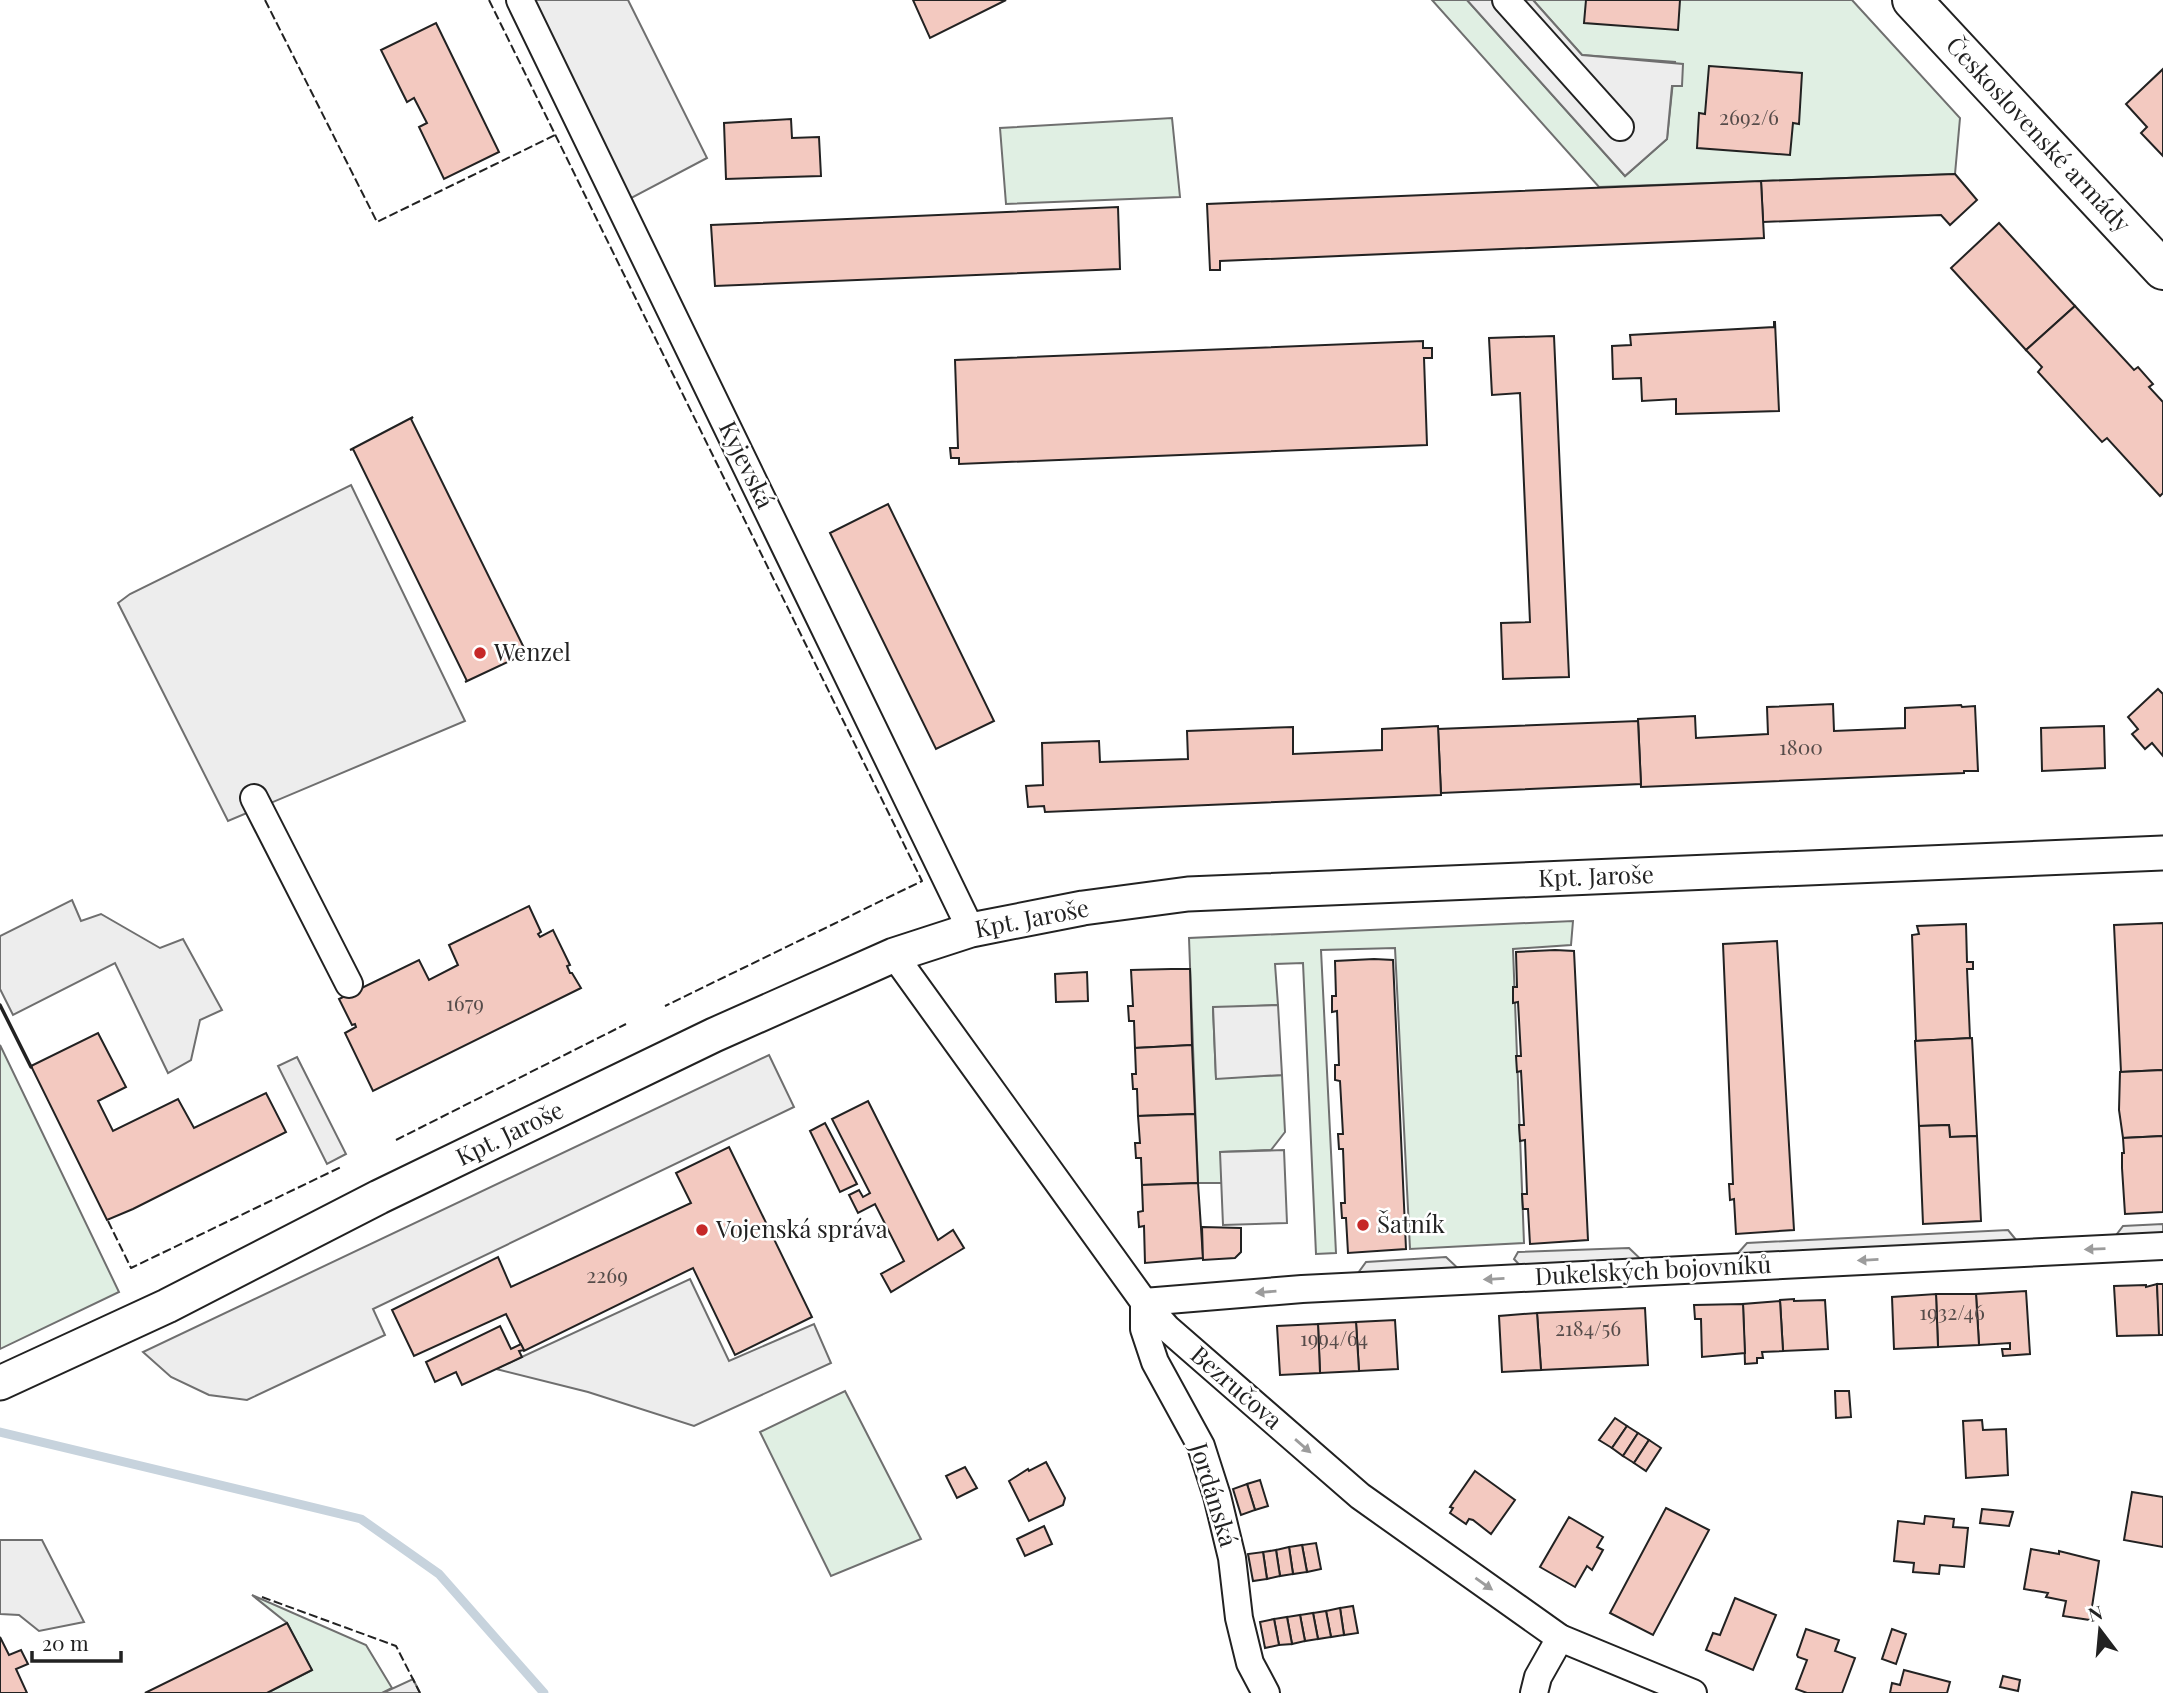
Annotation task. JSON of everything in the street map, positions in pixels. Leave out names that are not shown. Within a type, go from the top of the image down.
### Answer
[{"type":"main road","name":"Československé armády","points":[[1912,0],[2163,270]]},
{"type":"street","name":"Kyjevská","points":[[520,0],[971,930]]},
{"type":"street","points":[[1506,0],[1620,127]]},
{"type":"street","points":[[254,798],[349,984]]},
{"type":"street","name":"Kpt. Jaroše","points":[[0,1383],[167,1306],[357,1208],[714,1035],[894,955],[971,930],[1083,908],[1188,894],[2163,853]]},
{"type":"street","name":"Bezručova","points":[[894,955],[1144,1302],[1167,1328],[1360,1496],[1560,1638],[1693,1693]]},
{"type":"street","name":"Dukelských bojovníků","points":[[1144,1302],[1302,1289],[2163,1246]]},
{"type":"street","name":"Jordánská","points":[[1144,1302],[1144,1329],[1155,1362],[1201,1446],[1217,1496],[1232,1558],[1239,1618],[1250,1662],[1266,1693]]},
{"type":"street","points":[[1534,1693],[1538,1677],[1560,1638]]},
{"type":"green space","points":[[1432,0],[1467,0],[1625,176],[1667,139],[1675,62],[1582,55],[1533,0],[1852,0],[1960,118],[1955,174],[1599,187]]},
{"type":"green space","points":[[1172,118],[1180,197],[1006,204],[1000,128]]},
{"type":"green space","points":[[1573,921],[1571,945],[1513,949],[1524,1243],[1410,1249],[1395,948],[1321,950],[1336,1253],[1316,1254],[1303,963],[1275,964],[1278,1005],[1213,1008],[1216,1078],[1282,1075],[1285,1132],[1271,1150],[1221,1152],[1222,1183],[1198,1183],[1189,938]]},
{"type":"green space","points":[[0,1045],[119,1292],[0,1349]]},
{"type":"green space","points":[[845,1391],[921,1539],[831,1576],[760,1432]]},
{"type":"green space","points":[[252,1595],[366,1645],[392,1688],[382,1693],[267,1693],[312,1670],[287,1623]]},
{"type":"shaded area","points":[[520,0],[628,0],[707,158],[620,204]]},
{"type":"shaded area","points":[[1467,0],[1533,0],[1582,55],[1683,64],[1682,86],[1672,86],[1667,139],[1625,176]]},
{"type":"shaded area","points":[[351,485],[465,721],[228,821],[118,603],[130,594]]},
{"type":"shaded area","points":[[72,900],[81,921],[101,914],[160,948],[183,939],[222,1010],[200,1020],[191,1060],[168,1073],[115,963],[13,1015],[0,989],[0,936]]},
{"type":"shaded area","points":[[1278,1005],[1282,1075],[1216,1079],[1213,1007]]},
{"type":"shaded area","points":[[769,1055],[794,1107],[373,1309],[385,1335],[247,1400],[209,1395],[171,1377],[143,1352]]},
{"type":"shaded area","points":[[297,1057],[346,1154],[327,1164],[278,1066]]},
{"type":"shaded area","points":[[1284,1150],[1287,1223],[1223,1225],[1220,1152]]},
{"type":"shaded area","points":[[2163,1224],[2163,1240],[2111,1242],[2123,1226]]},
{"type":"shaded area","points":[[2008,1230],[2022,1247],[1730,1262],[1747,1243]]},
{"type":"shaded area","points":[[1629,1248],[1649,1267],[1527,1273],[1514,1259],[1518,1252]]},
{"type":"shaded area","points":[[1446,1257],[1465,1275],[1353,1280],[1366,1262]]},
{"type":"shaded area","points":[[690,1279],[729,1361],[814,1324],[831,1363],[694,1426],[588,1392],[496,1369]]},
{"type":"shaded area","points":[[0,1540],[42,1540],[84,1622],[39,1631],[19,1615],[0,1614]]},
{"type":"shaded area","points":[[413,1679],[420,1693],[383,1693]]},
{"type":"building","points":[[913,0],[1006,0],[930,38]]},
{"type":"building","points":[[1586,0],[1680,0],[1678,30],[1584,23]]},
{"type":"building","points":[[436,23],[499,152],[444,179],[419,127],[427,123],[414,98],[407,102],[381,50]]},
{"type":"building","points":[[1709,66],[1802,73],[1799,124],[1793,123],[1790,155],[1697,148],[1699,113],[1705,114]]},
{"type":"building","points":[[2163,69],[2163,156],[2141,133],[2147,127],[2126,104]]},
{"type":"building","points":[[791,119],[792,138],[819,137],[821,176],[726,179],[724,123]]},
{"type":"building","points":[[1955,174],[1977,200],[1950,225],[1941,215],[1763,222],[1761,181]]},
{"type":"building","points":[[1761,181],[1764,238],[1220,261],[1220,270],[1210,270],[1207,204]]},
{"type":"building","points":[[1118,207],[1120,269],[715,286],[711,225]]},
{"type":"building","points":[[1999,223],[2075,306],[2026,350],[1951,268]]},
{"type":"building","points":[[2075,306],[2134,370],[2138,367],[2153,384],[2149,387],[2163,402],[2163,493],[2160,496],[2107,438],[2102,442],[2038,372],[2042,367],[2026,350]]},
{"type":"building","points":[[1774,322],[1779,411],[1676,414],[1676,399],[1642,401],[1641,378],[1613,379],[1612,346],[1631,345],[1630,335],[1774,327]]},
{"type":"building","points":[[1554,336],[1569,677],[1503,679],[1501,623],[1530,622],[1520,393],[1492,395],[1489,338]]},
{"type":"building","points":[[1423,341],[1423,348],[1432,348],[1432,358],[1424,358],[1427,445],[959,464],[959,458],[951,458],[950,448],[958,448],[955,360]]},
{"type":"building","points":[[413,417],[411,419],[526,652],[529,652],[465,682],[467,681],[353,449],[350,450]]},
{"type":"building","points":[[888,504],[994,721],[936,749],[830,533]]},
{"type":"building","points":[[2158,689],[2163,694],[2163,756],[2152,743],[2145,749],[2132,734],[2138,729],[2128,717]]},
{"type":"building","points":[[1833,704],[1834,731],[1905,728],[1905,708],[1975,706],[1978,771],[1641,787],[1638,719],[1695,716],[1696,738],[1768,734],[1767,707]]},
{"type":"building","points":[[1638,721],[1641,784],[1441,793],[1438,729]]},
{"type":"building","points":[[1438,726],[1441,795],[1045,812],[1044,806],[1028,807],[1026,786],[1043,785],[1042,743],[1099,741],[1100,762],[1188,759],[1187,731],[1293,727],[1293,754],[1382,750],[1382,729]]},
{"type":"building","points":[[2104,726],[2105,768],[2042,771],[2041,728]]},
{"type":"building","points":[[529,906],[541,932],[538,934],[540,937],[553,930],[570,965],[567,966],[570,973],[581,988],[373,1091],[345,1033],[356,1027],[355,1024],[352,1025],[339,999],[419,960],[429,980],[458,965],[449,945]]},
{"type":"building","points":[[2163,923],[2163,1070],[2121,1072],[2114,925]]},
{"type":"building","points":[[1966,924],[1967,962],[1973,962],[1973,969],[1967,969],[1970,1038],[1916,1041],[1912,935],[1919,934],[1917,926]]},
{"type":"building","points":[[1777,941],[1794,1230],[1736,1234],[1734,1199],[1730,1200],[1729,1184],[1733,1184],[1723,944]]},
{"type":"building","points":[[1574,951],[1588,1240],[1530,1244],[1528,1209],[1523,1209],[1522,1194],[1527,1194],[1525,1140],[1520,1141],[1519,1125],[1524,1125],[1521,1071],[1517,1072],[1516,1056],[1521,1056],[1518,1002],[1513,1003],[1513,987],[1517,987],[1516,952]]},
{"type":"building","points":[[1393,960],[1406,1249],[1348,1253],[1346,1218],[1342,1218],[1341,1203],[1345,1203],[1343,1149],[1339,1149],[1338,1134],[1343,1134],[1340,1081],[1335,1080],[1335,1065],[1339,1065],[1337,1011],[1332,1012],[1332,996],[1336,996],[1335,961]]},
{"type":"building","points":[[1190,969],[1192,1045],[1135,1048],[1134,1021],[1129,1021],[1128,1006],[1133,1006],[1131,970]]},
{"type":"building","points":[[1087,972],[1088,1001],[1056,1002],[1055,974]]},
{"type":"building","points":[[98,1033],[126,1087],[98,1101],[113,1131],[178,1099],[194,1128],[266,1093],[286,1132],[107,1220],[31,1066]]},
{"type":"building","points":[[1972,1038],[1977,1136],[1950,1137],[1949,1125],[1919,1126],[1915,1041]]},
{"type":"building","points":[[1192,1045],[1195,1114],[1138,1116],[1137,1089],[1133,1089],[1132,1074],[1136,1074],[1135,1048]]},
{"type":"building","points":[[2163,1070],[2163,1136],[2123,1138],[2119,1110],[2120,1072]]},
{"type":"building","points":[[868,1101],[938,1240],[953,1230],[964,1248],[891,1292],[881,1274],[904,1261],[875,1204],[858,1213],[849,1195],[859,1190],[863,1197],[870,1193],[832,1119]]},
{"type":"building","points":[[1195,1114],[1198,1183],[1142,1185],[1141,1158],[1136,1158],[1135,1143],[1140,1143],[1138,1116]]},
{"type":"building","points":[[825,1123],[857,1184],[840,1192],[810,1131]]},
{"type":"building","points":[[1949,1125],[1950,1137],[1977,1136],[1981,1221],[1923,1224],[1919,1126]]},
{"type":"building","points":[[2163,1136],[2163,1212],[2125,1214],[2123,1138]]},
{"type":"building","name":"Vojenská správa","points":[[729,1147],[812,1317],[735,1355],[693,1268],[524,1351],[506,1314],[414,1356],[392,1310],[498,1257],[511,1287],[691,1203],[676,1173]]},
{"type":"building","points":[[1198,1183],[1203,1258],[1145,1263],[1144,1226],[1139,1227],[1138,1212],[1143,1211],[1142,1185]]},
{"type":"building","points":[[1202,1227],[1241,1228],[1241,1252],[1235,1258],[1203,1260]]},
{"type":"building","points":[[2157,1284],[2160,1335],[2117,1336],[2114,1286],[2146,1287]]},
{"type":"building","points":[[2157,1284],[2163,1284],[2163,1335],[2159,1335]]},
{"type":"building","points":[[2026,1291],[2030,1354],[2003,1356],[2002,1349],[2010,1349],[2010,1343],[1979,1345],[1976,1294]]},
{"type":"building","points":[[1936,1294],[1976,1294],[1979,1345],[1938,1347]]},
{"type":"building","points":[[1936,1294],[1938,1347],[1894,1349],[1892,1297]]},
{"type":"building","points":[[1780,1300],[1825,1300],[1828,1349],[1783,1351]]},
{"type":"building","points":[[1780,1301],[1783,1351],[1762,1352],[1763,1358],[1757,1358],[1757,1363],[1745,1364],[1743,1304]]},
{"type":"building","points":[[1743,1304],[1745,1353],[1702,1357],[1701,1319],[1695,1319],[1694,1305]]},
{"type":"building","points":[[1645,1308],[1648,1365],[1541,1370],[1537,1313]]},
{"type":"building","points":[[1537,1313],[1541,1370],[1502,1372],[1499,1316]]},
{"type":"building","points":[[1395,1320],[1398,1369],[1359,1371],[1356,1322]]},
{"type":"building","points":[[1356,1322],[1359,1371],[1320,1373],[1318,1324]]},
{"type":"building","points":[[1318,1324],[1320,1373],[1280,1375],[1277,1326]]},
{"type":"building","points":[[500,1326],[511,1349],[521,1344],[524,1350],[519,1351],[522,1357],[462,1385],[456,1372],[435,1382],[426,1362]]},
{"type":"building","points":[[1835,1391],[1849,1391],[1851,1417],[1836,1418]]},
{"type":"building","points":[[1615,1418],[1627,1426],[1612,1448],[1599,1440]]},
{"type":"building","points":[[1982,1420],[1983,1430],[2006,1429],[2008,1475],[1966,1478],[1963,1421]]},
{"type":"building","points":[[1627,1426],[1638,1433],[1623,1456],[1612,1448]]},
{"type":"building","points":[[1638,1433],[1649,1440],[1634,1463],[1623,1456]]},
{"type":"building","points":[[1649,1440],[1661,1448],[1646,1471],[1634,1463]]},
{"type":"building","points":[[1046,1462],[1065,1498],[1063,1505],[1029,1521],[1009,1481]]},
{"type":"building","points":[[965,1467],[977,1488],[957,1498],[946,1476]]},
{"type":"building","points":[[1475,1471],[1515,1500],[1491,1534],[1473,1520],[1469,1519],[1466,1524],[1450,1513],[1453,1508],[1450,1507]]},
{"type":"building","points":[[1260,1480],[1268,1506],[1255,1510],[1247,1484]]},
{"type":"building","points":[[1247,1484],[1255,1510],[1241,1515],[1233,1489]]},
{"type":"building","points":[[2132,1492],[2163,1497],[2163,1547],[2124,1540]]},
{"type":"building","points":[[1666,1508],[1709,1530],[1653,1635],[1610,1613]]},
{"type":"building","points":[[1982,1509],[2013,1512],[2009,1526],[1980,1523]]},
{"type":"building","points":[[1925,1516],[1954,1519],[1953,1527],[1968,1528],[1964,1567],[1940,1565],[1939,1574],[1913,1572],[1914,1563],[1894,1561],[1898,1521],[1924,1524]]},
{"type":"building","points":[[1569,1517],[1603,1537],[1597,1547],[1603,1550],[1592,1570],[1587,1566],[1575,1587],[1540,1567]]},
{"type":"building","points":[[1044,1526],[1052,1544],[1025,1556],[1017,1539]]},
{"type":"building","points":[[1316,1543],[1321,1569],[1307,1572],[1302,1545]]},
{"type":"building","points":[[1302,1545],[1307,1572],[1293,1574],[1289,1547]]},
{"type":"building","points":[[1289,1547],[1293,1574],[1280,1576],[1276,1550]]},
{"type":"building","points":[[2031,1549],[2059,1554],[2059,1551],[2099,1561],[2090,1620],[2063,1616],[2066,1601],[2046,1597],[2048,1593],[2024,1589]]},
{"type":"building","points":[[1276,1550],[1280,1576],[1267,1579],[1263,1552]]},
{"type":"building","points":[[1263,1552],[1267,1579],[1253,1581],[1248,1554]]},
{"type":"building","points":[[1735,1598],[1776,1615],[1753,1670],[1706,1650],[1713,1633],[1720,1635]]},
{"type":"building","points":[[1353,1606],[1358,1633],[1344,1635],[1340,1608]]},
{"type":"building","points":[[1340,1608],[1344,1635],[1331,1637],[1326,1611]]},
{"type":"building","points":[[1326,1611],[1331,1637],[1318,1639],[1313,1613]]},
{"type":"building","points":[[1313,1613],[1318,1639],[1305,1641],[1300,1615]]},
{"type":"building","points":[[1300,1615],[1305,1641],[1292,1644],[1287,1617]]},
{"type":"building","points":[[1287,1617],[1292,1644],[1279,1645],[1274,1619]]},
{"type":"building","points":[[1274,1619],[1279,1645],[1265,1648],[1260,1622]]},
{"type":"building","points":[[287,1623],[312,1670],[267,1693],[145,1693]]},
{"type":"building","points":[[1806,1629],[1839,1640],[1835,1651],[1855,1658],[1842,1693],[1807,1693],[1796,1689],[1807,1660],[1797,1655]]},
{"type":"building","points":[[1892,1629],[1906,1634],[1896,1664],[1882,1659]]},
{"type":"building","points":[[0,1637],[9,1655],[21,1650],[28,1664],[16,1669],[27,1693],[0,1693]]},
{"type":"building","points":[[1904,1670],[1950,1682],[1947,1693],[1890,1693],[1892,1683],[1900,1685]]},
{"type":"building","points":[[2003,1676],[2020,1680],[2018,1691],[2000,1687]]},
{"type":"waterway","points":[[0,1432],[361,1519],[439,1574],[544,1693]]},
{"type":"fence","points":[[265,0],[377,222],[555,135]]},
{"type":"fence","points":[[489,0],[922,881],[665,1006]]},
{"type":"fence","points":[[396,1140],[626,1024]]},
{"type":"fence","points":[[108,1221],[131,1268],[341,1167]]},
{"type":"fence","points":[[262,1597],[396,1646],[420,1693]]},
{"type":"wall","points":[[0,1005],[31,1067]]},
{"type":"place","name":"Wenzel","points":[[480,653]]},
{"type":"place","name":"Šatník","points":[[1363,1225]]},
{"type":"place","name":"Vojenská správa","points":[[702,1230]]}]
